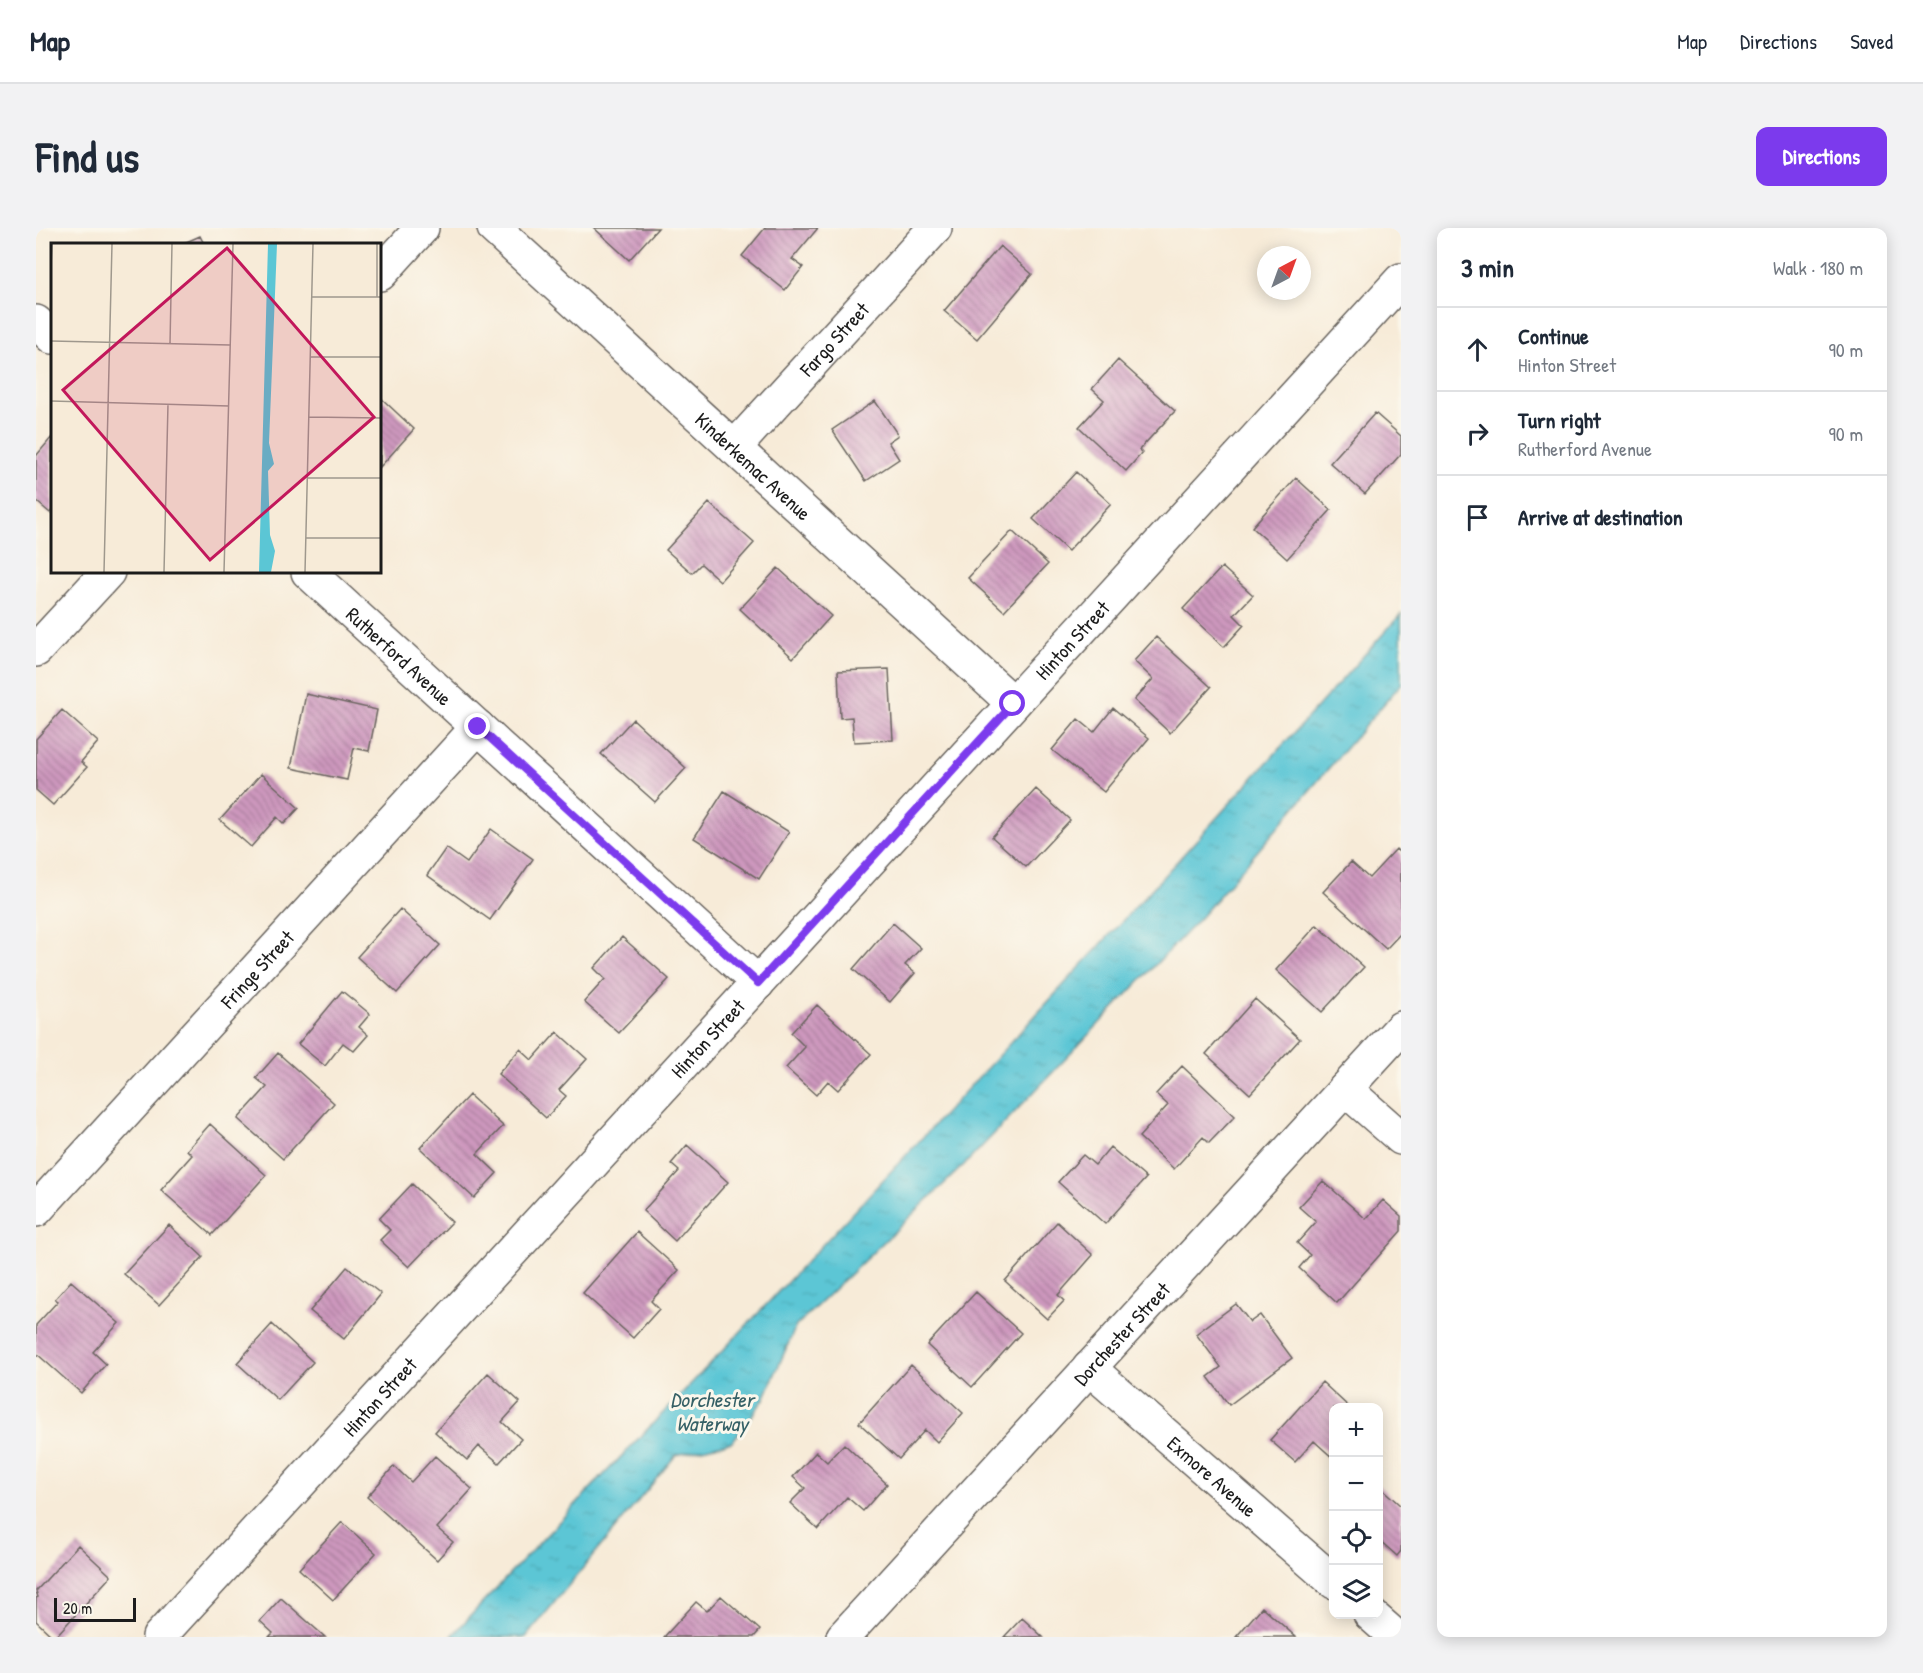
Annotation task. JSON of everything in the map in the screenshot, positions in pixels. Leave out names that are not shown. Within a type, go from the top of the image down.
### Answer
[{"type":"street","points":[[381,273],[422,228]]},
{"type":"street","name":"Kinderkemac Avenue","points":[[494,228],[1013,704]]},
{"type":"street","name":"Fargo Street","points":[[734,448],[935,228]]},
{"type":"street","name":"Hinton Street","points":[[159,1637],[1401,280]]},
{"type":"street","points":[[36,322],[51,337]]},
{"type":"street","points":[[36,650],[107,573]]},
{"type":"street","name":"Rutherford Avenue","points":[[309,573],[758,983]]},
{"type":"street","name":"Fringe Street","points":[[36,1210],[478,727]]},
{"type":"street","name":"Dorchester Street","points":[[843,1637],[1401,1028]]},
{"type":"street","points":[[1345,1089],[1401,1138]]},
{"type":"street","name":"Exmore Avenue","points":[[1089,1368],[1329,1578]]},
{"type":"street","points":[[1376,1619],[1396,1637]]},
{"type":"water","name":"Dorchester Waterway","points":[[1401,614],[1401,684],[1200,918],[969,1160],[796,1326],[764,1399],[732,1442],[676,1455],[526,1637],[451,1637],[925,1134]]},
{"type":"building","points":[[594,228],[658,228],[629,260]]},
{"type":"building","points":[[765,228],[818,228],[792,259],[803,267],[785,290],[742,256]]},
{"type":"building","points":[[200,236],[204,243],[184,243]]},
{"type":"building","points":[[1000,246],[1032,274],[977,339],[944,311]]},
{"type":"building","points":[[1118,360],[1175,411],[1139,450],[1142,453],[1126,471],[1079,427],[1104,400],[1092,389]]},
{"type":"building","points":[[381,398],[414,429],[381,466]]},
{"type":"building","points":[[875,401],[898,435],[888,442],[899,459],[866,481],[832,430]]},
{"type":"building","points":[[1375,413],[1401,436],[1401,454],[1365,494],[1330,463]]},
{"type":"building","points":[[51,438],[50,513],[36,501],[36,456]]},
{"type":"building","points":[[1076,472],[1111,504],[1068,551],[1033,519]]},
{"type":"building","points":[[1296,478],[1331,510],[1287,559],[1252,527]]},
{"type":"building","points":[[709,503],[754,543],[720,581],[701,564],[692,573],[666,550]]},
{"type":"building","points":[[1012,531],[1048,564],[1004,611],[968,578]]},
{"type":"building","points":[[1222,567],[1253,595],[1234,615],[1244,625],[1224,647],[1183,609]]},
{"type":"building","points":[[778,568],[831,616],[793,658],[740,609]]},
{"type":"building","points":[[1156,637],[1211,687],[1170,733],[1134,700],[1153,679],[1134,661]]},
{"type":"building","points":[[889,669],[893,740],[854,742],[852,717],[840,718],[838,671]]},
{"type":"building","points":[[306,694],[377,710],[369,751],[354,748],[347,780],[291,768]]},
{"type":"building","points":[[1113,708],[1149,738],[1104,792],[1052,750],[1078,719],[1094,732]]},
{"type":"building","points":[[62,710],[98,742],[81,762],[87,767],[53,805],[36,790],[36,739]]},
{"type":"building","points":[[633,719],[686,768],[655,802],[601,754]]},
{"type":"building","points":[[261,774],[299,808],[284,824],[277,817],[251,847],[220,820]]},
{"type":"building","points":[[1036,789],[1070,820],[1026,867],[992,837]]},
{"type":"building","points":[[724,791],[789,832],[759,879],[694,838]]},
{"type":"building","points":[[491,829],[533,859],[490,920],[427,875],[446,848],[467,863]]},
{"type":"building","points":[[1396,849],[1401,854],[1401,933],[1386,949],[1323,892],[1351,862],[1369,878]]},
{"type":"building","points":[[400,909],[440,945],[397,993],[357,957]]},
{"type":"building","points":[[893,923],[921,948],[905,965],[915,973],[890,1002],[853,969]]},
{"type":"building","points":[[1317,925],[1364,967],[1322,1012],[1276,970]]},
{"type":"building","points":[[622,937],[669,979],[619,1033],[584,1002],[605,979],[594,968]]},
{"type":"building","points":[[342,991],[370,1014],[359,1027],[368,1035],[354,1051],[343,1043],[325,1066],[298,1044]]},
{"type":"building","points":[[1255,999],[1300,1039],[1250,1094],[1206,1054]]},
{"type":"building","points":[[817,1005],[871,1054],[838,1090],[828,1081],[816,1095],[786,1068],[805,1047],[791,1033]]},
{"type":"building","points":[[557,1032],[587,1059],[559,1090],[566,1096],[546,1118],[498,1074],[520,1049],[532,1060]]},
{"type":"building","points":[[278,1053],[334,1103],[283,1159],[238,1119],[267,1087],[256,1078]]},
{"type":"building","points":[[1182,1066],[1235,1116],[1209,1143],[1203,1137],[1174,1169],[1139,1137],[1168,1105],[1156,1094]]},
{"type":"building","points":[[469,1095],[503,1126],[477,1154],[497,1173],[474,1198],[420,1148]]},
{"type":"building","points":[[210,1124],[266,1175],[212,1235],[161,1190],[192,1155],[187,1150]]},
{"type":"building","points":[[687,1145],[728,1182],[675,1241],[643,1211],[679,1171],[671,1164]]},
{"type":"building","points":[[1110,1147],[1146,1178],[1105,1224],[1058,1182],[1083,1155],[1095,1165]]},
{"type":"building","points":[[1323,1181],[1366,1219],[1383,1200],[1401,1216],[1401,1231],[1337,1303],[1299,1268],[1310,1255],[1297,1243],[1316,1222],[1299,1207]]},
{"type":"building","points":[[412,1184],[452,1222],[409,1267],[380,1240],[390,1230],[379,1219]]},
{"type":"building","points":[[1057,1222],[1093,1255],[1058,1295],[1064,1301],[1047,1319],[1005,1281]]},
{"type":"building","points":[[169,1225],[203,1257],[159,1305],[124,1274]]},
{"type":"building","points":[[637,1232],[679,1270],[651,1301],[659,1309],[633,1338],[583,1293]]},
{"type":"building","points":[[347,1267],[381,1294],[344,1339],[310,1311]]},
{"type":"building","points":[[71,1281],[119,1323],[93,1352],[106,1364],[81,1393],[36,1353],[36,1325],[58,1301],[55,1299]]},
{"type":"building","points":[[976,1292],[1021,1333],[972,1387],[927,1345]]},
{"type":"building","points":[[1236,1304],[1250,1322],[1260,1315],[1292,1358],[1229,1405],[1208,1377],[1221,1367],[1196,1334]]},
{"type":"building","points":[[272,1324],[313,1362],[278,1400],[237,1363]]},
{"type":"building","points":[[911,1365],[963,1413],[937,1442],[925,1430],[899,1459],[859,1423]]},
{"type":"building","points":[[488,1373],[520,1402],[502,1422],[521,1439],[499,1463],[479,1446],[467,1460],[435,1432]]},
{"type":"building","points":[[1322,1382],[1345,1403],[1329,1403],[1329,1454],[1314,1441],[1295,1462],[1270,1440]]},
{"type":"building","points":[[844,1444],[887,1484],[863,1511],[847,1497],[818,1529],[790,1503],[805,1488],[793,1477],[816,1452],[827,1462]]},
{"type":"building","points":[[435,1456],[472,1489],[437,1528],[453,1542],[437,1560],[367,1497],[394,1466],[411,1482]]},
{"type":"building","points":[[1383,1490],[1401,1506],[1401,1551],[1397,1556],[1383,1543]]},
{"type":"building","points":[[342,1522],[376,1553],[333,1600],[299,1569]]},
{"type":"building","points":[[78,1545],[111,1576],[53,1637],[36,1621],[36,1598],[38,1597],[36,1591]]},
{"type":"building","points":[[721,1596],[760,1630],[754,1637],[664,1637],[696,1602],[707,1611]]},
{"type":"building","points":[[281,1598],[325,1637],[269,1637],[273,1633],[260,1621]]},
{"type":"building","points":[[1262,1607],[1296,1637],[1236,1637]]},
{"type":"building","points":[[1022,1618],[1043,1637],[1004,1637]]},
{"type":"route","points":[[478,727],[758,983],[1013,704]]}]
